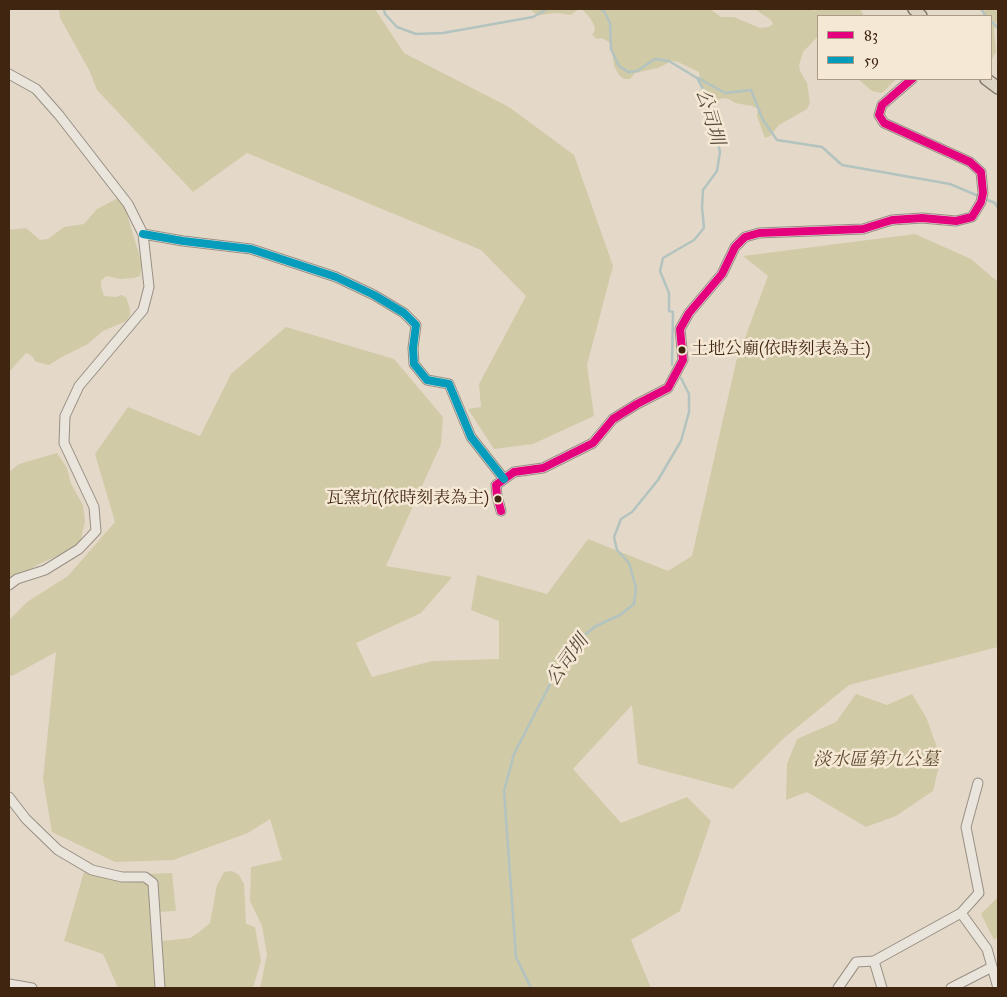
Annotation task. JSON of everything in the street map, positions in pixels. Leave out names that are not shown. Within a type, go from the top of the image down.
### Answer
[{"type":"main road","points":[[987,80],[998,88]]},
{"type":"street","points":[[9,74],[36,89],[59,115],[128,204],[143,234],[149,287],[143,310],[78,386],[65,416],[64,443],[94,507],[96,531],[79,549],[45,570],[17,579],[9,585]]},
{"type":"street","points":[[501,511],[496,496],[496,485],[504,479],[514,472],[543,468],[593,443],[614,419],[637,404],[668,388],[683,360],[680,329],[689,313],[722,274],[735,247],[745,237],[759,233],[863,229],[892,220],[922,218],[956,221],[972,217],[981,202],[983,193],[981,172],[970,162],[884,123],[879,115],[882,105],[911,80]]},
{"type":"street","points":[[143,234],[251,249],[336,277],[404,312],[416,325],[413,348],[414,364],[427,380],[449,384],[471,437],[504,479]]},
{"type":"street","points":[[838,988],[856,962],[874,961],[961,913],[978,893],[966,827],[978,783]]},
{"type":"street","points":[[9,797],[26,818],[58,850],[92,870],[122,877],[145,878],[154,883],[160,988]]},
{"type":"street","points":[[961,913],[986,948],[998,988]]},
{"type":"street","points":[[874,961],[882,988]]},
{"type":"street","points":[[951,988],[992,967]]},
{"type":"street","points":[[9,984],[32,988]]},
{"type":"green space","points":[[59,9],[375,9],[404,53],[509,107],[574,155],[613,266],[587,365],[594,416],[533,444],[494,449],[468,409],[481,407],[479,384],[526,296],[481,250],[247,153],[193,192],[97,90],[89,70],[60,18]]},
{"type":"green space","points":[[532,9],[581,9],[571,15],[558,13],[538,15]]},
{"type":"green space","points":[[582,9],[710,9],[721,17],[734,17],[760,28],[769,27],[773,24],[771,20],[755,9],[811,9],[814,11],[819,9],[860,9],[863,15],[817,15],[817,37],[803,52],[799,65],[800,71],[807,83],[810,103],[807,109],[779,125],[770,136],[765,138],[757,116],[758,109],[735,103],[729,99],[722,98],[716,101],[709,99],[701,90],[699,72],[678,62],[672,61],[658,68],[635,73],[630,79],[624,79],[619,75],[614,66],[612,48],[609,42],[602,38],[597,39],[592,35],[595,30],[590,18]]},
{"type":"green space","points":[[986,9],[998,9],[994,30],[996,52],[992,59],[992,15],[982,15]]},
{"type":"green space","points":[[859,80],[895,80],[882,93],[872,91]]},
{"type":"green space","points":[[120,197],[127,206],[128,218],[142,264],[140,276],[120,279],[106,276],[101,281],[101,286],[104,296],[116,297],[121,295],[126,297],[130,315],[126,321],[103,331],[88,344],[49,365],[36,362],[32,356],[26,353],[9,372],[9,230],[26,228],[40,240],[48,239],[64,227],[84,224],[97,209]]},
{"type":"green space","points":[[915,234],[971,259],[998,282],[998,647],[849,685],[784,738],[733,789],[638,764],[632,705],[573,769],[621,823],[687,797],[711,821],[680,911],[631,940],[651,988],[260,988],[267,955],[262,926],[250,901],[251,867],[282,860],[270,819],[248,833],[173,860],[115,862],[52,832],[43,779],[56,652],[12,676],[9,675],[9,620],[27,602],[68,576],[115,522],[95,454],[128,407],[200,436],[231,374],[286,327],[394,359],[443,417],[441,444],[386,566],[452,577],[421,613],[356,643],[372,677],[432,661],[499,659],[499,621],[471,610],[477,575],[547,594],[588,539],[668,571],[692,556],[736,362],[768,276],[743,256]]},
{"type":"green space","points":[[57,453],[67,468],[71,484],[83,505],[85,521],[81,539],[78,544],[62,554],[39,564],[18,577],[9,588],[9,472],[19,464]]},
{"type":"green space","name":"淡水區第九公墓","points":[[856,694],[887,705],[912,694],[926,717],[941,758],[933,791],[896,816],[866,827],[807,792],[786,800],[787,764],[797,739],[836,722]]},
{"type":"green space","points":[[232,871],[239,875],[244,884],[246,924],[255,927],[261,961],[253,988],[162,988],[162,941],[190,938],[210,923],[217,885],[224,872]]},
{"type":"green space","points":[[84,872],[151,883],[157,988],[118,988],[103,954],[64,941]]},
{"type":"green space","points":[[172,873],[176,911],[157,912],[148,874]]},
{"type":"green space","points":[[998,897],[998,937],[994,940],[981,914]]},
{"type":"waterway","name":"公司圳","points":[[384,9],[385,14],[397,27],[416,34],[443,33],[533,17],[547,9]]},
{"type":"waterway","name":"公司圳","points":[[600,9],[604,11],[610,23],[611,49],[619,66],[628,72],[637,71],[655,59],[669,61],[697,78],[707,96],[720,152],[717,171],[703,190],[704,228],[694,240],[663,258],[660,271],[669,293],[669,311],[673,312],[672,365]]},
{"type":"waterway","points":[[981,9],[985,15]]},
{"type":"waterway","points":[[992,22],[998,28]]},
{"type":"waterway","points":[[698,78],[725,93],[751,90],[763,120],[777,140],[822,147],[842,165],[950,184],[995,203],[998,208]]},
{"type":"waterway","name":"公司圳","points":[[531,988],[516,957],[504,791],[514,754],[559,667],[575,644],[594,627],[620,615],[634,604],[636,588],[629,563],[617,550],[614,537],[621,519],[632,512],[658,480],[681,441],[689,412],[689,394],[681,378]]},
{"type":"transit line","name":"83","points":[[501,511],[496,485],[514,472],[543,468],[593,443],[613,419],[668,388],[683,360],[680,329],[689,313],[722,274],[735,247],[745,237],[759,233],[863,229],[892,220],[922,218],[956,221],[972,217],[981,202],[983,193],[981,172],[970,162],[884,123],[879,115],[882,105],[911,80]]},
{"type":"transit line","name":"59","points":[[143,234],[251,249],[336,277],[374,295],[404,313],[416,325],[413,348],[414,364],[427,380],[449,384],[471,437],[504,479]]},
{"type":"place","name":"土地公廟(依時刻表為主)","points":[[682,350]]},
{"type":"place","name":"瓦窯坑(依時刻表為主)","points":[[498,499]]}]
